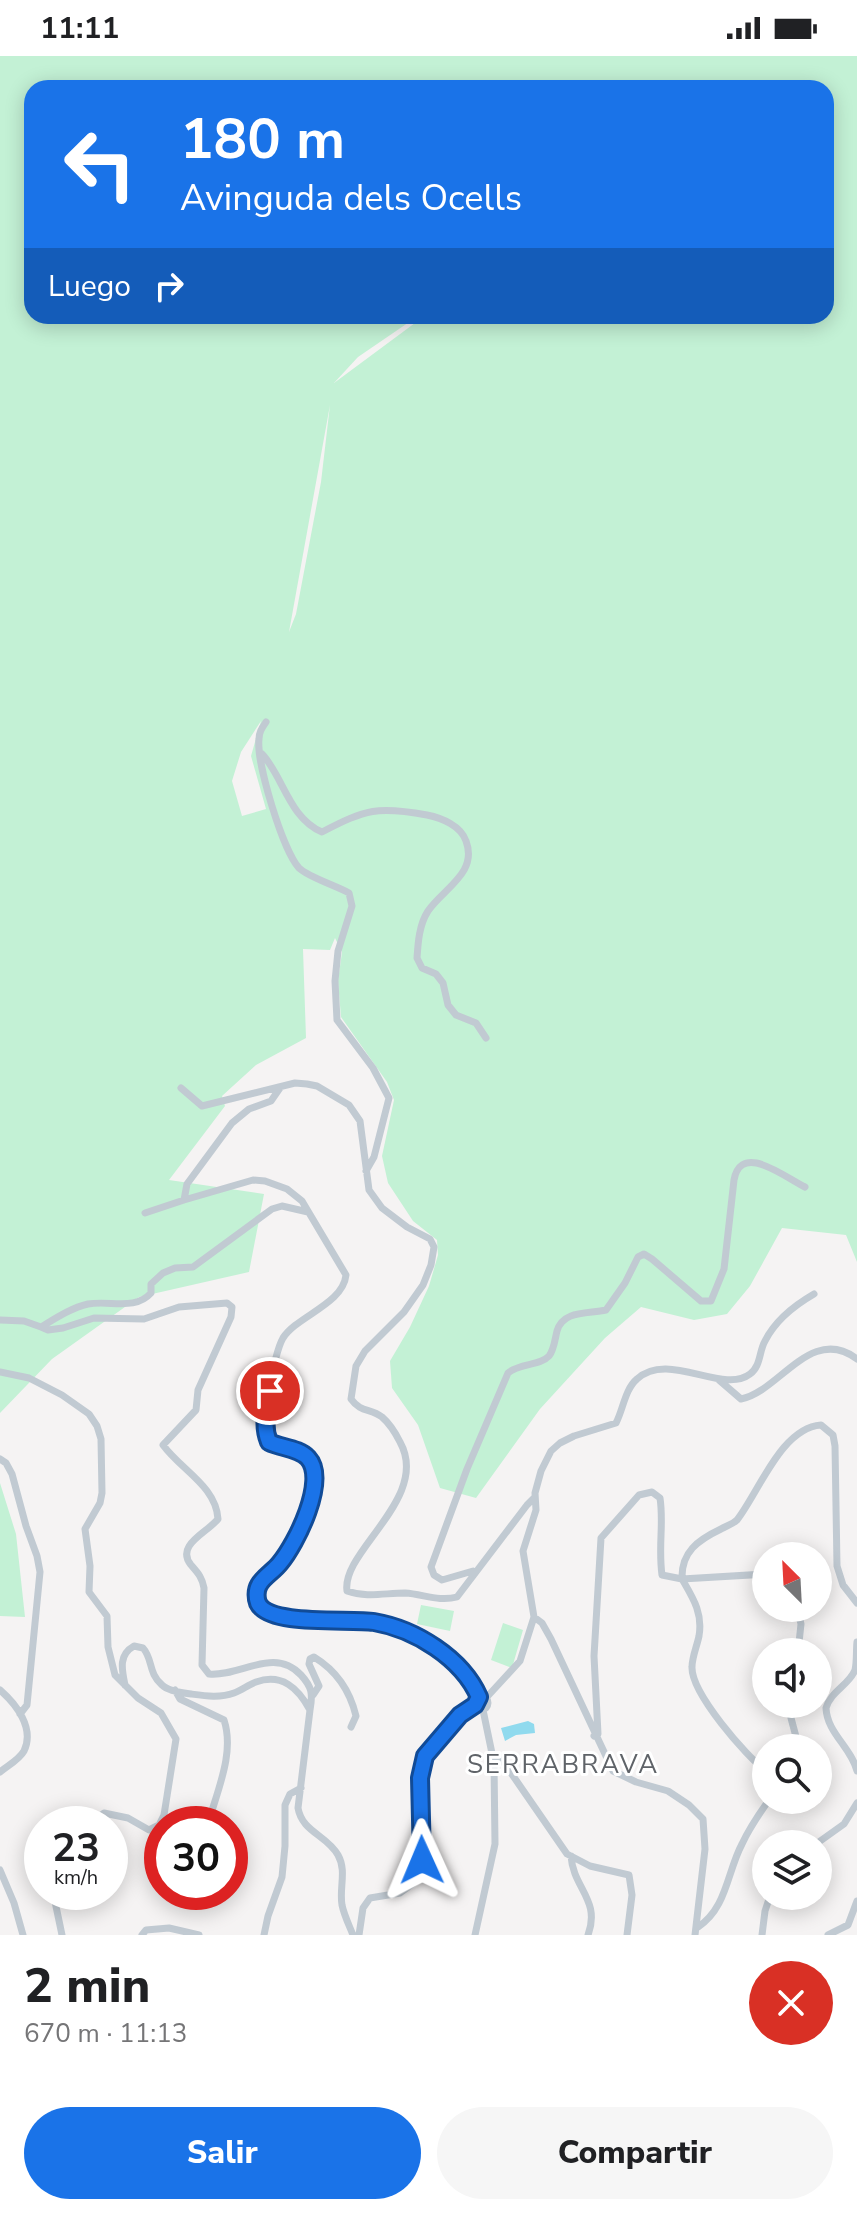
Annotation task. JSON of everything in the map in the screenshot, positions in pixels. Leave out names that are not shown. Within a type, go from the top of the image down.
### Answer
[{"type":"street","points":[[266,722],[258,744],[272,807],[286,850],[301,871],[352,897],[338,951],[335,981],[337,1020],[373,1068],[389,1098],[374,1157],[365,1172]]},
{"type":"street","points":[[260,752],[285,797],[312,828],[322,832],[357,814],[384,810],[430,816],[456,826],[464,835],[469,861],[463,873],[428,911],[417,958],[422,968],[436,974],[443,983],[448,1005],[456,1015],[476,1023],[486,1038]]},
{"type":"street","points":[[181,1088],[202,1106],[295,1083],[317,1086],[349,1105],[360,1121],[369,1190],[382,1208],[430,1239],[434,1247],[423,1285],[404,1312],[365,1351],[353,1375],[351,1399],[358,1408],[380,1415],[386,1422],[400,1442],[408,1469],[383,1524],[353,1567],[346,1584],[347,1591],[457,1597],[467,1580],[535,1497]]},
{"type":"street","points":[[184,1200],[187,1184],[232,1123],[249,1109],[271,1101],[280,1088]]},
{"type":"street","points":[[482,1565],[468,1574],[442,1580],[434,1575],[431,1567],[470,1460],[508,1373],[515,1367],[546,1359],[551,1354],[559,1325],[564,1319],[571,1315],[606,1310],[638,1257],[644,1254],[701,1301],[711,1301],[724,1269],[736,1168],[743,1162],[753,1160],[805,1187]]},
{"type":"street","points":[[145,1213],[233,1184],[265,1181],[296,1194],[342,1264],[346,1281],[329,1301],[284,1338],[276,1364],[265,1433],[269,1442],[276,1446],[305,1454],[313,1465],[315,1478],[312,1498],[288,1553],[259,1585],[256,1599],[260,1607],[270,1614],[301,1620],[373,1622],[410,1633],[459,1665],[488,1703],[483,1710],[493,1754],[495,1844],[475,1935]]},
{"type":"street","points":[[41,1327],[85,1305],[145,1300],[151,1293],[151,1284],[163,1273],[175,1268],[193,1267],[272,1209],[282,1206],[308,1212]]},
{"type":"street","points":[[359,1935],[363,1908],[370,1898],[400,1893],[418,1880],[422,1860],[420,1778],[425,1756],[460,1715],[483,1698],[520,1661],[534,1617],[523,1551],[536,1510],[535,1497],[541,1471],[551,1451],[574,1436],[616,1423],[630,1388],[644,1374],[680,1370],[719,1380],[751,1374],[767,1336],[789,1310],[814,1294]]},
{"type":"street","points":[[0,1320],[24,1321],[48,1330],[94,1318],[144,1319],[179,1307],[227,1303],[232,1307],[231,1317],[198,1390],[196,1410],[163,1445],[172,1457],[194,1474],[217,1506],[218,1519],[185,1552],[202,1578],[204,1588],[202,1665],[209,1674],[219,1675],[260,1663],[282,1663],[296,1669],[310,1685],[313,1695]]},
{"type":"street","points":[[719,1380],[741,1399],[750,1397],[779,1374],[817,1352],[831,1349],[848,1352],[857,1359]]},
{"type":"street","points":[[0,1372],[29,1378],[62,1395],[89,1414],[101,1439],[102,1493],[100,1503],[85,1529],[90,1566],[89,1592],[107,1616],[109,1659],[115,1675],[161,1713],[176,1739],[164,1815],[159,1825],[149,1830],[128,1820]]},
{"type":"street","points":[[752,1759],[715,1715],[693,1677],[700,1619],[681,1570],[688,1551],[700,1540],[736,1522],[782,1450],[802,1431],[821,1425],[833,1435],[835,1446],[837,1566],[843,1585],[857,1603]]},
{"type":"street","points":[[0,1459],[12,1474],[40,1572],[27,1705],[20,1714]]},
{"type":"street","points":[[594,1736],[598,1734],[594,1656],[601,1538],[639,1495],[652,1492],[660,1498],[662,1510],[658,1550],[662,1575],[682,1579],[752,1575]]},
{"type":"street","points":[[534,1617],[542,1623],[551,1639],[613,1771],[636,1782],[668,1791],[703,1819],[705,1849],[697,1931]]},
{"type":"street","points":[[857,1642],[853,1675],[834,1693],[826,1708],[826,1718],[854,1757],[857,1771]]},
{"type":"street","points":[[126,1687],[122,1664],[124,1656],[134,1646],[143,1648],[148,1654],[150,1670],[163,1687],[217,1697],[267,1680],[284,1680],[302,1696],[310,1710]]},
{"type":"street","points":[[351,1727],[356,1716],[349,1692],[314,1657],[310,1659],[309,1664],[319,1686],[313,1695],[310,1710],[298,1808],[306,1827],[330,1844],[340,1859],[341,1902],[353,1935]]},
{"type":"street","points":[[0,1690],[27,1727],[24,1752],[0,1772]]},
{"type":"street","points":[[175,1690],[180,1699],[224,1720],[229,1735],[213,1806]]},
{"type":"street","points":[[475,1705],[483,1710]]},
{"type":"street","points":[[493,1754],[500,1757],[571,1856],[590,1866],[629,1875],[632,1895],[627,1935]]},
{"type":"street","points":[[264,1935],[282,1877],[285,1805],[290,1794],[301,1788]]},
{"type":"street","points":[[832,1833],[844,1824],[857,1803]]},
{"type":"street","points":[[697,1931],[711,1918],[722,1898],[741,1845],[760,1814]]},
{"type":"street","points":[[571,1856],[571,1868],[594,1913],[588,1935]]},
{"type":"street","points":[[0,1870],[23,1935]]},
{"type":"street","points":[[828,1935],[848,1925],[857,1901]]},
{"type":"street","points":[[57,1910],[62,1935]]},
{"type":"street","points":[[762,1935],[765,1910]]},
{"type":"street","points":[[142,1935],[146,1930],[169,1928],[199,1935]]},
{"type":"green space","points":[[0,56],[857,56],[857,1262],[846,1235],[782,1228],[750,1286],[727,1314],[694,1320],[641,1307],[605,1338],[540,1409],[476,1498],[440,1488],[418,1425],[392,1388],[390,1361],[429,1286],[438,1255],[437,1240],[413,1221],[388,1183],[382,1156],[394,1100],[387,1082],[341,1017],[338,981],[342,952],[335,938],[330,950],[303,949],[306,1038],[256,1065],[222,1096],[225,1106],[169,1180],[264,1194],[249,1272],[139,1297],[52,1359],[0,1413]],"holes":[[[330,405],[321,482],[296,614],[289,632]],[[261,721],[251,756],[266,809],[242,816],[232,781],[241,752]]]},
{"type":"green space","points":[[0,1483],[16,1534],[25,1617],[0,1616]]},
{"type":"green space","points":[[421,1605],[454,1611],[450,1631],[417,1624]]},
{"type":"green space","points":[[503,1623],[523,1630],[512,1668],[491,1660]]},
{"type":"water","points":[[528,1721],[534,1724],[535,1733],[516,1735],[505,1741],[501,1728]]},
{"type":"district","name":"SERRABRAVA","points":[[563,1764]]},
{"type":"route","points":[[270,1391],[265,1418],[265,1433],[269,1442],[305,1454],[313,1465],[315,1478],[312,1498],[288,1553],[259,1585],[256,1599],[260,1607],[270,1614],[301,1620],[373,1622],[410,1633],[459,1665],[479,1697],[475,1705],[460,1715],[425,1756],[420,1778],[422,1860]]}]
